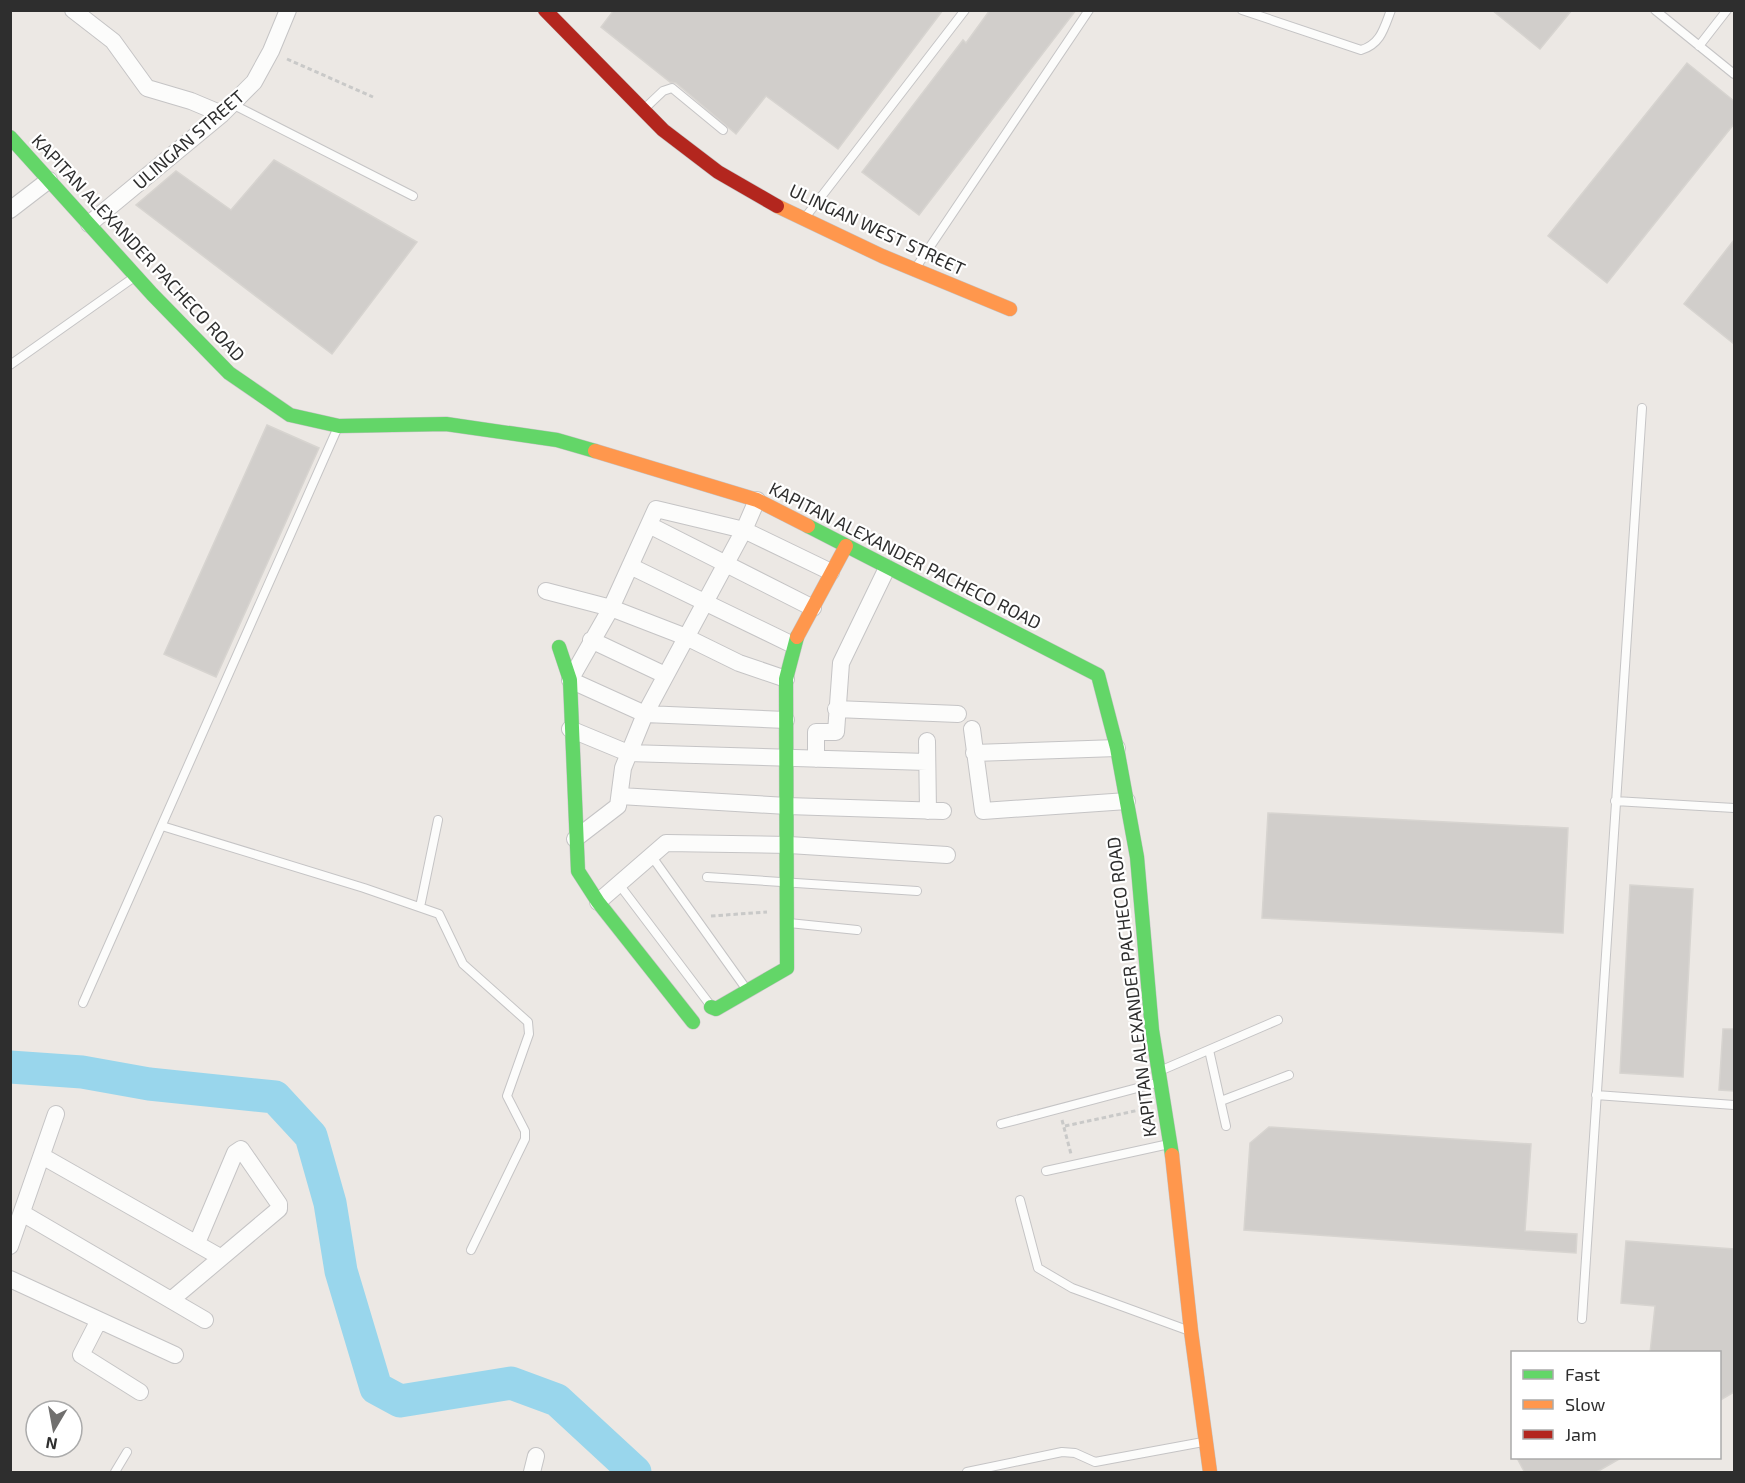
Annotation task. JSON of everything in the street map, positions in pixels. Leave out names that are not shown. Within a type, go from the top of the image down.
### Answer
[{"type":"street","points":[[74,10],[113,41],[147,88],[227,109]]},
{"type":"street","name":"ULINGAN STREET","points":[[89,224],[227,109],[254,82],[271,51],[288,10]]},
{"type":"street","name":"ULINGAN WEST STREET","points":[[545,10],[643,110],[680,144],[709,165],[745,188],[855,244],[1010,309]]},
{"type":"street","name":"KAPITAN ALEXANDER PACHECO ROAD","points":[[10,137],[136,276],[229,373],[290,416],[339,426],[446,424],[557,440],[757,500],[1098,675],[1117,748],[1137,857],[1152,1030],[1175,1172],[1191,1331],[1204,1442],[1210,1473]]},
{"type":"street","points":[[10,210],[50,180]]},
{"type":"street","points":[[575,839],[618,806],[628,753],[645,714],[744,530],[757,500]]},
{"type":"street","points":[[570,680],[611,608],[656,509],[744,530],[831,572]]},
{"type":"street","points":[[649,525],[813,608]]},
{"type":"street","points":[[711,1007],[716,1009],[787,968],[786,916],[789,845],[785,759],[786,679],[793,645],[846,546]]},
{"type":"street","points":[[630,566],[793,645]]},
{"type":"street","points":[[816,759],[816,733],[836,732],[841,663],[887,568]]},
{"type":"street","points":[[546,591],[611,608],[686,637],[739,663],[786,679]]},
{"type":"street","points":[[591,640],[665,675]]},
{"type":"street","points":[[560,647],[570,680],[570,729],[578,871],[598,902],[693,1022]]},
{"type":"street","points":[[570,680],[645,714],[786,720]]},
{"type":"street","points":[[836,709],[958,714]]},
{"type":"street","points":[[570,729],[628,753],[927,762]]},
{"type":"street","points":[[972,729],[977,811],[1127,801]]},
{"type":"street","points":[[620,796],[787,806],[935,811],[927,762],[927,741]]},
{"type":"street","points":[[974,753],[1117,748]]},
{"type":"street","points":[[598,902],[650,854],[666,843],[789,845],[947,855]]},
{"type":"street","points":[[11,1242],[56,1114]]},
{"type":"street","points":[[171,1300],[279,1209],[279,1204],[242,1149],[235,1153],[198,1243]]},
{"type":"street","points":[[42,1156],[220,1257]]},
{"type":"street","points":[[22,1213],[205,1320]]},
{"type":"street","points":[[10,1279],[175,1355]]},
{"type":"street","points":[[99,1320],[81,1355],[140,1392]]},
{"type":"street","points":[[532,1473],[536,1456]]},
{"type":"lane","points":[[804,219],[965,10]]},
{"type":"lane","points":[[914,269],[1089,10]]},
{"type":"lane","points":[[1242,10],[1361,50],[1379,39],[1391,10]]},
{"type":"lane","points":[[1655,10],[1734,74]]},
{"type":"lane","points":[[1699,46],[1727,10]]},
{"type":"lane","points":[[643,110],[663,91],[672,88],[723,130]]},
{"type":"lane","points":[[227,109],[413,196]]},
{"type":"lane","points":[[10,365],[136,276]]},
{"type":"lane","points":[[1582,1319],[1642,408]]},
{"type":"lane","points":[[84,1003],[339,426]]},
{"type":"lane","points":[[1615,801],[1734,808]]},
{"type":"lane","points":[[420,906],[438,820]]},
{"type":"lane","points":[[162,826],[420,906],[438,914],[463,964],[528,1022],[531,1028],[507,1096],[525,1131],[524,1145],[471,1250]]},
{"type":"lane","points":[[650,854],[747,990]]},
{"type":"lane","points":[[707,877],[916,891]]},
{"type":"lane","points":[[618,883],[711,1007]]},
{"type":"lane","points":[[786,916],[857,930]]},
{"type":"lane","points":[[1001,1124],[1160,1077],[1209,1050],[1278,1020]]},
{"type":"lane","points":[[1209,1050],[1226,1126]]},
{"type":"lane","points":[[1221,1101],[1289,1076]]},
{"type":"lane","points":[[1596,1095],[1734,1105]]},
{"type":"lane","points":[[1046,1171],[1169,1144]]},
{"type":"lane","points":[[1020,1200],[1038,1268],[1072,1288],[1191,1331]]},
{"type":"lane","points":[[967,1473],[1062,1452],[1075,1453],[1095,1462],[1204,1442]]},
{"type":"lane","points":[[115,1473],[127,1452]]},
{"type":"path","points":[[271,51],[373,97]]},
{"type":"path","points":[[696,916],[786,916]]},
{"type":"path","points":[[1065,1126],[1163,1105]]},
{"type":"path","points":[[1058,1109],[1065,1126],[1074,1164]]},
{"type":"building","points":[[614,10],[943,10],[838,149],[766,96],[736,134],[676,83],[670,82],[601,27]]},
{"type":"building","points":[[990,10],[1076,10],[919,215],[862,172],[963,40],[966,43]]},
{"type":"building","points":[[1492,10],[1572,10],[1540,49]]},
{"type":"building","points":[[1687,63],[1734,101],[1734,124],[1607,283],[1548,236]]},
{"type":"building","points":[[274,160],[417,242],[332,354],[136,205],[176,171],[231,210]]},
{"type":"building","points":[[1734,240],[1734,344],[1684,304]]},
{"type":"building","points":[[267,425],[319,448],[216,677],[164,654]]},
{"type":"building","points":[[1268,813],[1568,828],[1563,933],[1262,918]]},
{"type":"building","points":[[1630,885],[1693,889],[1683,1077],[1620,1073]]},
{"type":"building","points":[[1723,1029],[1734,1029],[1734,1091],[1719,1090]]},
{"type":"building","points":[[1269,1127],[1531,1144],[1525,1231],[1577,1234],[1576,1253],[1244,1230],[1250,1143]]},
{"type":"building","points":[[1626,1241],[1734,1249],[1734,1392],[1721,1400],[1721,1351],[1650,1351],[1655,1306],[1621,1303]]},
{"type":"building","points":[[1518,1459],[1619,1459],[1595,1473],[1525,1473]]},
{"type":"waterway","points":[[10,1067],[82,1072],[149,1084],[275,1097],[311,1136],[330,1203],[341,1271],[376,1388],[400,1401],[511,1383],[557,1400],[635,1472]]},
{"type":"traffic: fast","points":[[10,137],[152,294],[229,373],[290,415],[339,426],[446,424],[557,440],[595,451]]},
{"type":"traffic: fast","points":[[808,526],[1098,675],[1117,748],[1137,857],[1152,1030],[1172,1155]]},
{"type":"traffic: fast","points":[[711,1007],[716,1009],[787,968],[786,679],[797,637]]},
{"type":"traffic: fast","points":[[559,647],[570,680],[578,871],[598,902],[693,1022]]},
{"type":"traffic: slow","points":[[777,206],[882,256],[1010,309]]},
{"type":"traffic: slow","points":[[595,451],[757,500],[808,526]]},
{"type":"traffic: slow","points":[[797,637],[846,546]]},
{"type":"traffic: slow","points":[[1172,1155],[1191,1331],[1210,1472]]},
{"type":"traffic: jam","points":[[545,10],[663,130],[718,172],[777,206]]}]
